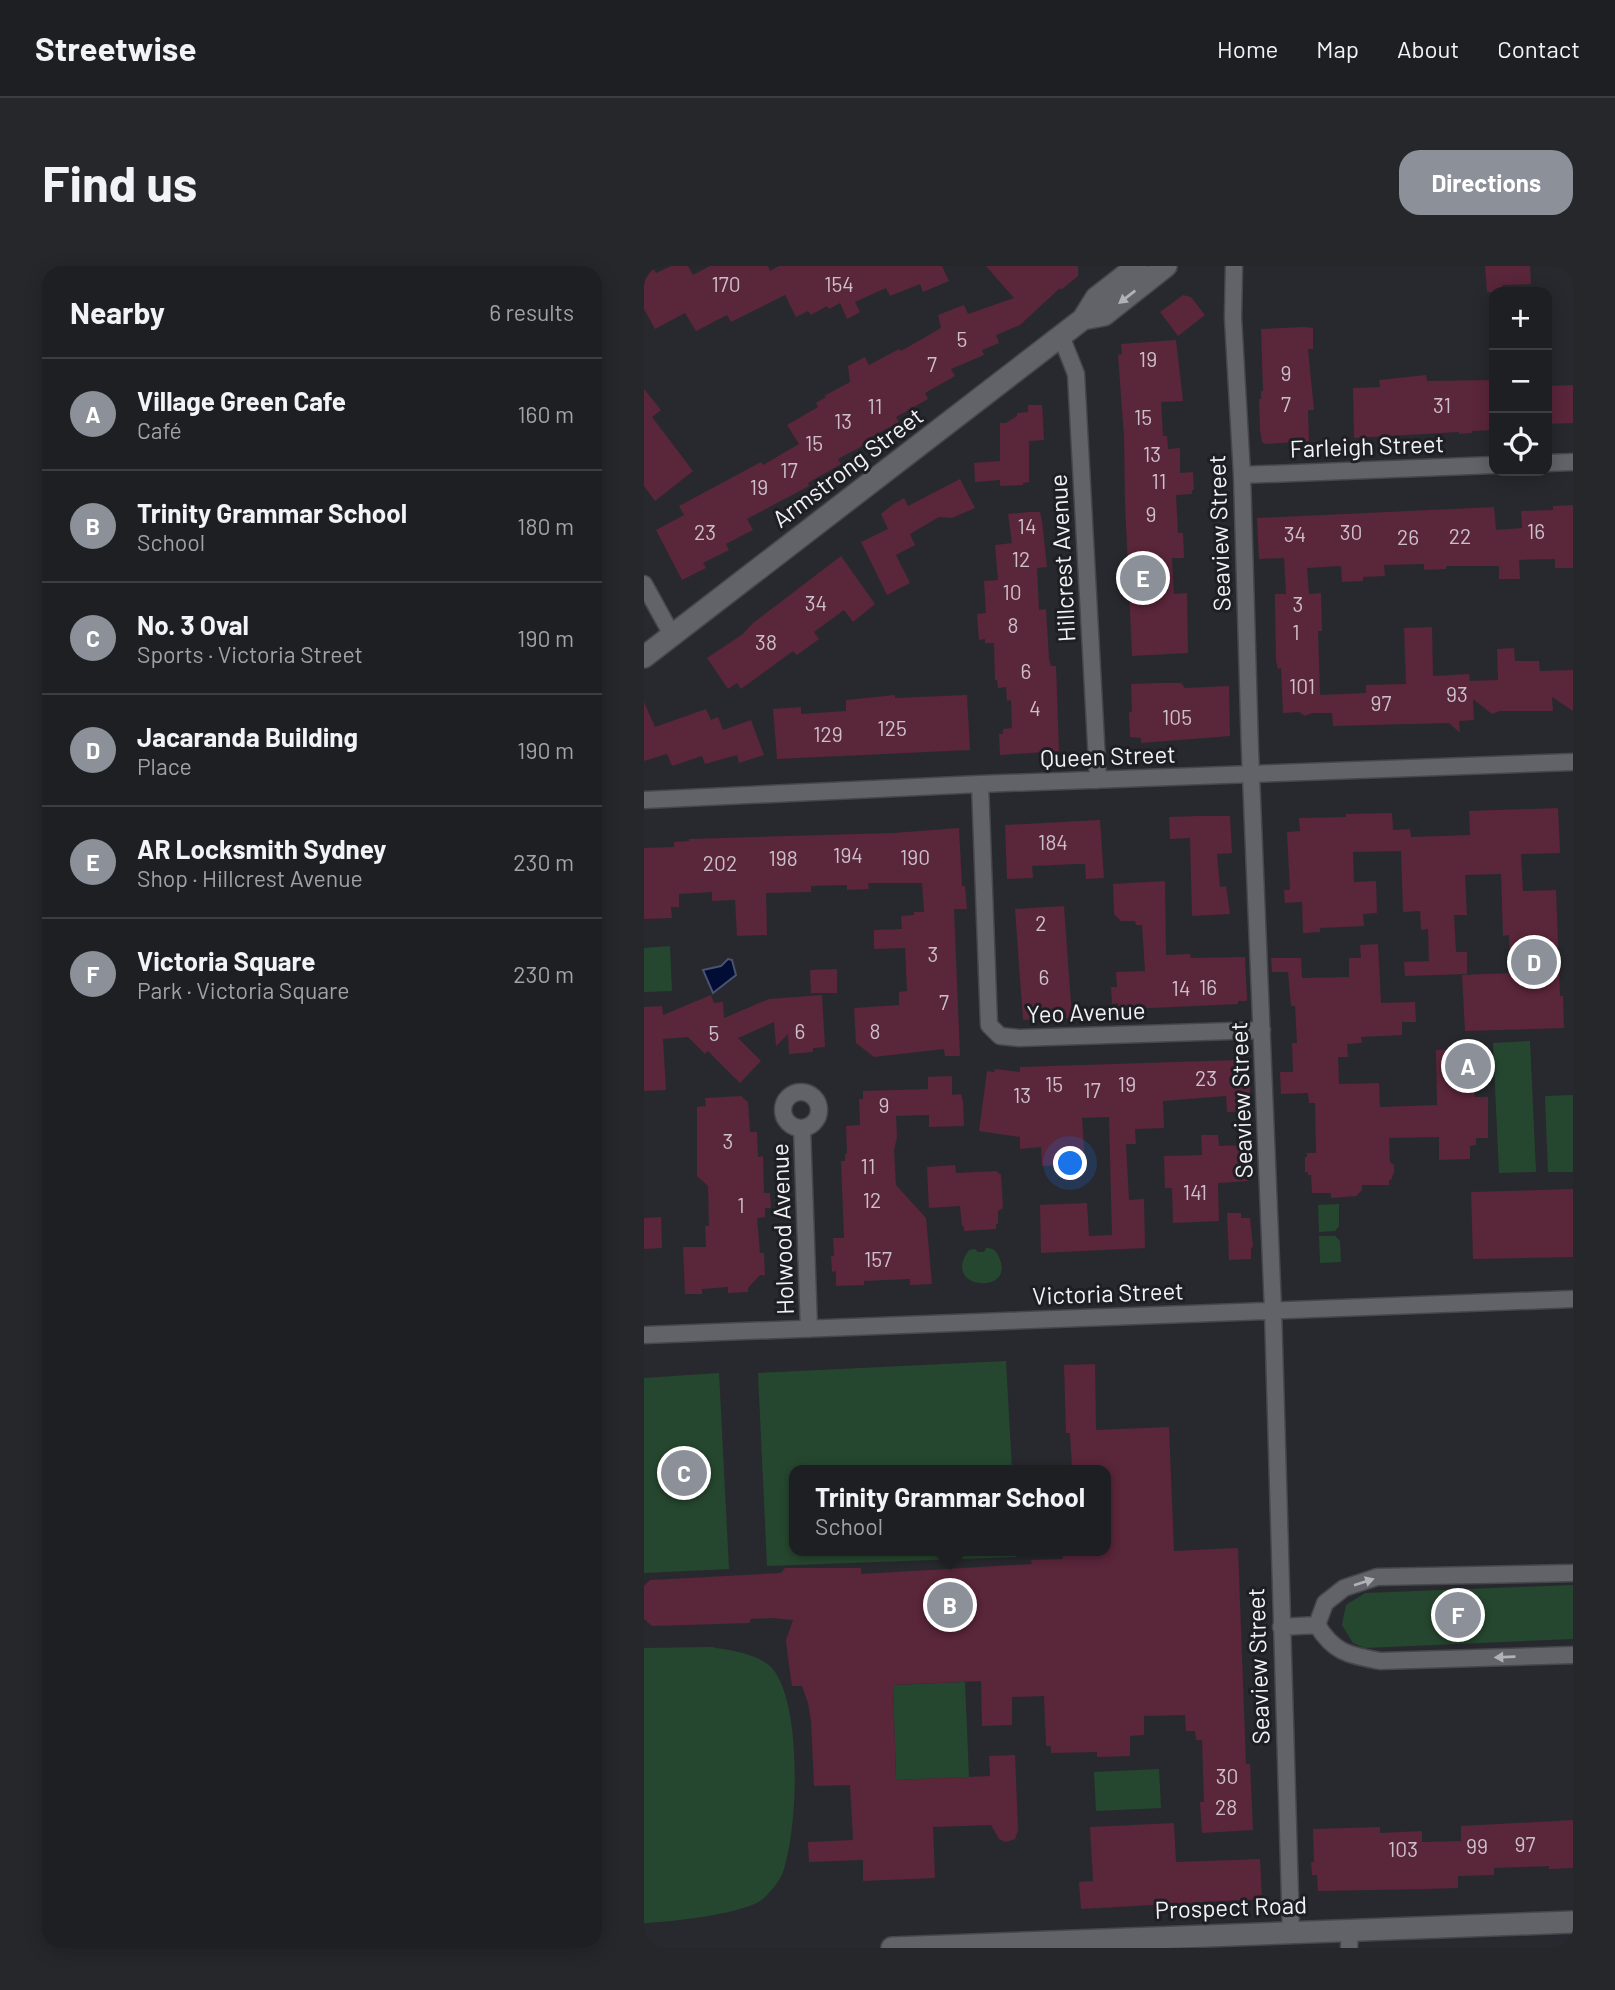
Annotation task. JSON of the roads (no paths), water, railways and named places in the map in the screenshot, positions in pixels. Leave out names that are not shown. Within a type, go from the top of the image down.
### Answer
[{"type":"street","name":"Armstrong Street","points":[[644,657],[1083,319],[1096,298],[1137,266]]},
{"type":"street","name":"Armstrong Street","points":[[1083,319],[1104,315],[1166,266]]},
{"type":"street","name":"Seaview Street","points":[[1234,266],[1233,318],[1242,475],[1262,1030],[1291,1932]]},
{"type":"street","name":"Hillcrest Avenue","points":[[1060,337],[1076,373],[1098,780]]},
{"type":"street","points":[[1552,463],[1573,462]]},
{"type":"street","name":"Farleigh Street","points":[[1242,475],[1489,465]]},
{"type":"street","points":[[644,584],[672,635]]},
{"type":"street","name":"Queen Street","points":[[644,800],[980,784],[1573,762]]},
{"type":"street","name":"Yeo Avenue","points":[[980,784],[989,1025],[1000,1036],[1019,1038],[1262,1030]]},
{"type":"street","name":"Holwood Avenue","points":[[802,1128],[808,1329]]},
{"type":"street","name":"Victoria Street","points":[[644,1335],[1573,1299]]},
{"type":"street","points":[[1317,1625],[1325,1603],[1344,1588],[1377,1577],[1573,1573]]},
{"type":"street","points":[[1281,1627],[1317,1625]]},
{"type":"street","points":[[1317,1625],[1328,1644],[1355,1656],[1380,1661],[1573,1655]]},
{"type":"street","name":"Prospect Road","points":[[892,1948],[1073,1944],[1291,1932],[1350,1939],[1573,1922]]},
{"type":"water","points":[[728,959],[732,960],[736,975],[713,993],[703,970],[721,966]]},
{"type":"place","name":"AR Locksmith Sydney","points":[[1143,578]]},
{"type":"place","name":"Jacaranda Building","points":[[1534,962]]},
{"type":"place","name":"Village Green Cafe","points":[[1468,1066]]},
{"type":"place","name":"No. 3 Oval","points":[[684,1473]]},
{"type":"place","name":"Trinity Grammar School","points":[[950,1605]]},
{"type":"place","name":"Victoria Square","points":[[1458,1615]]}]
